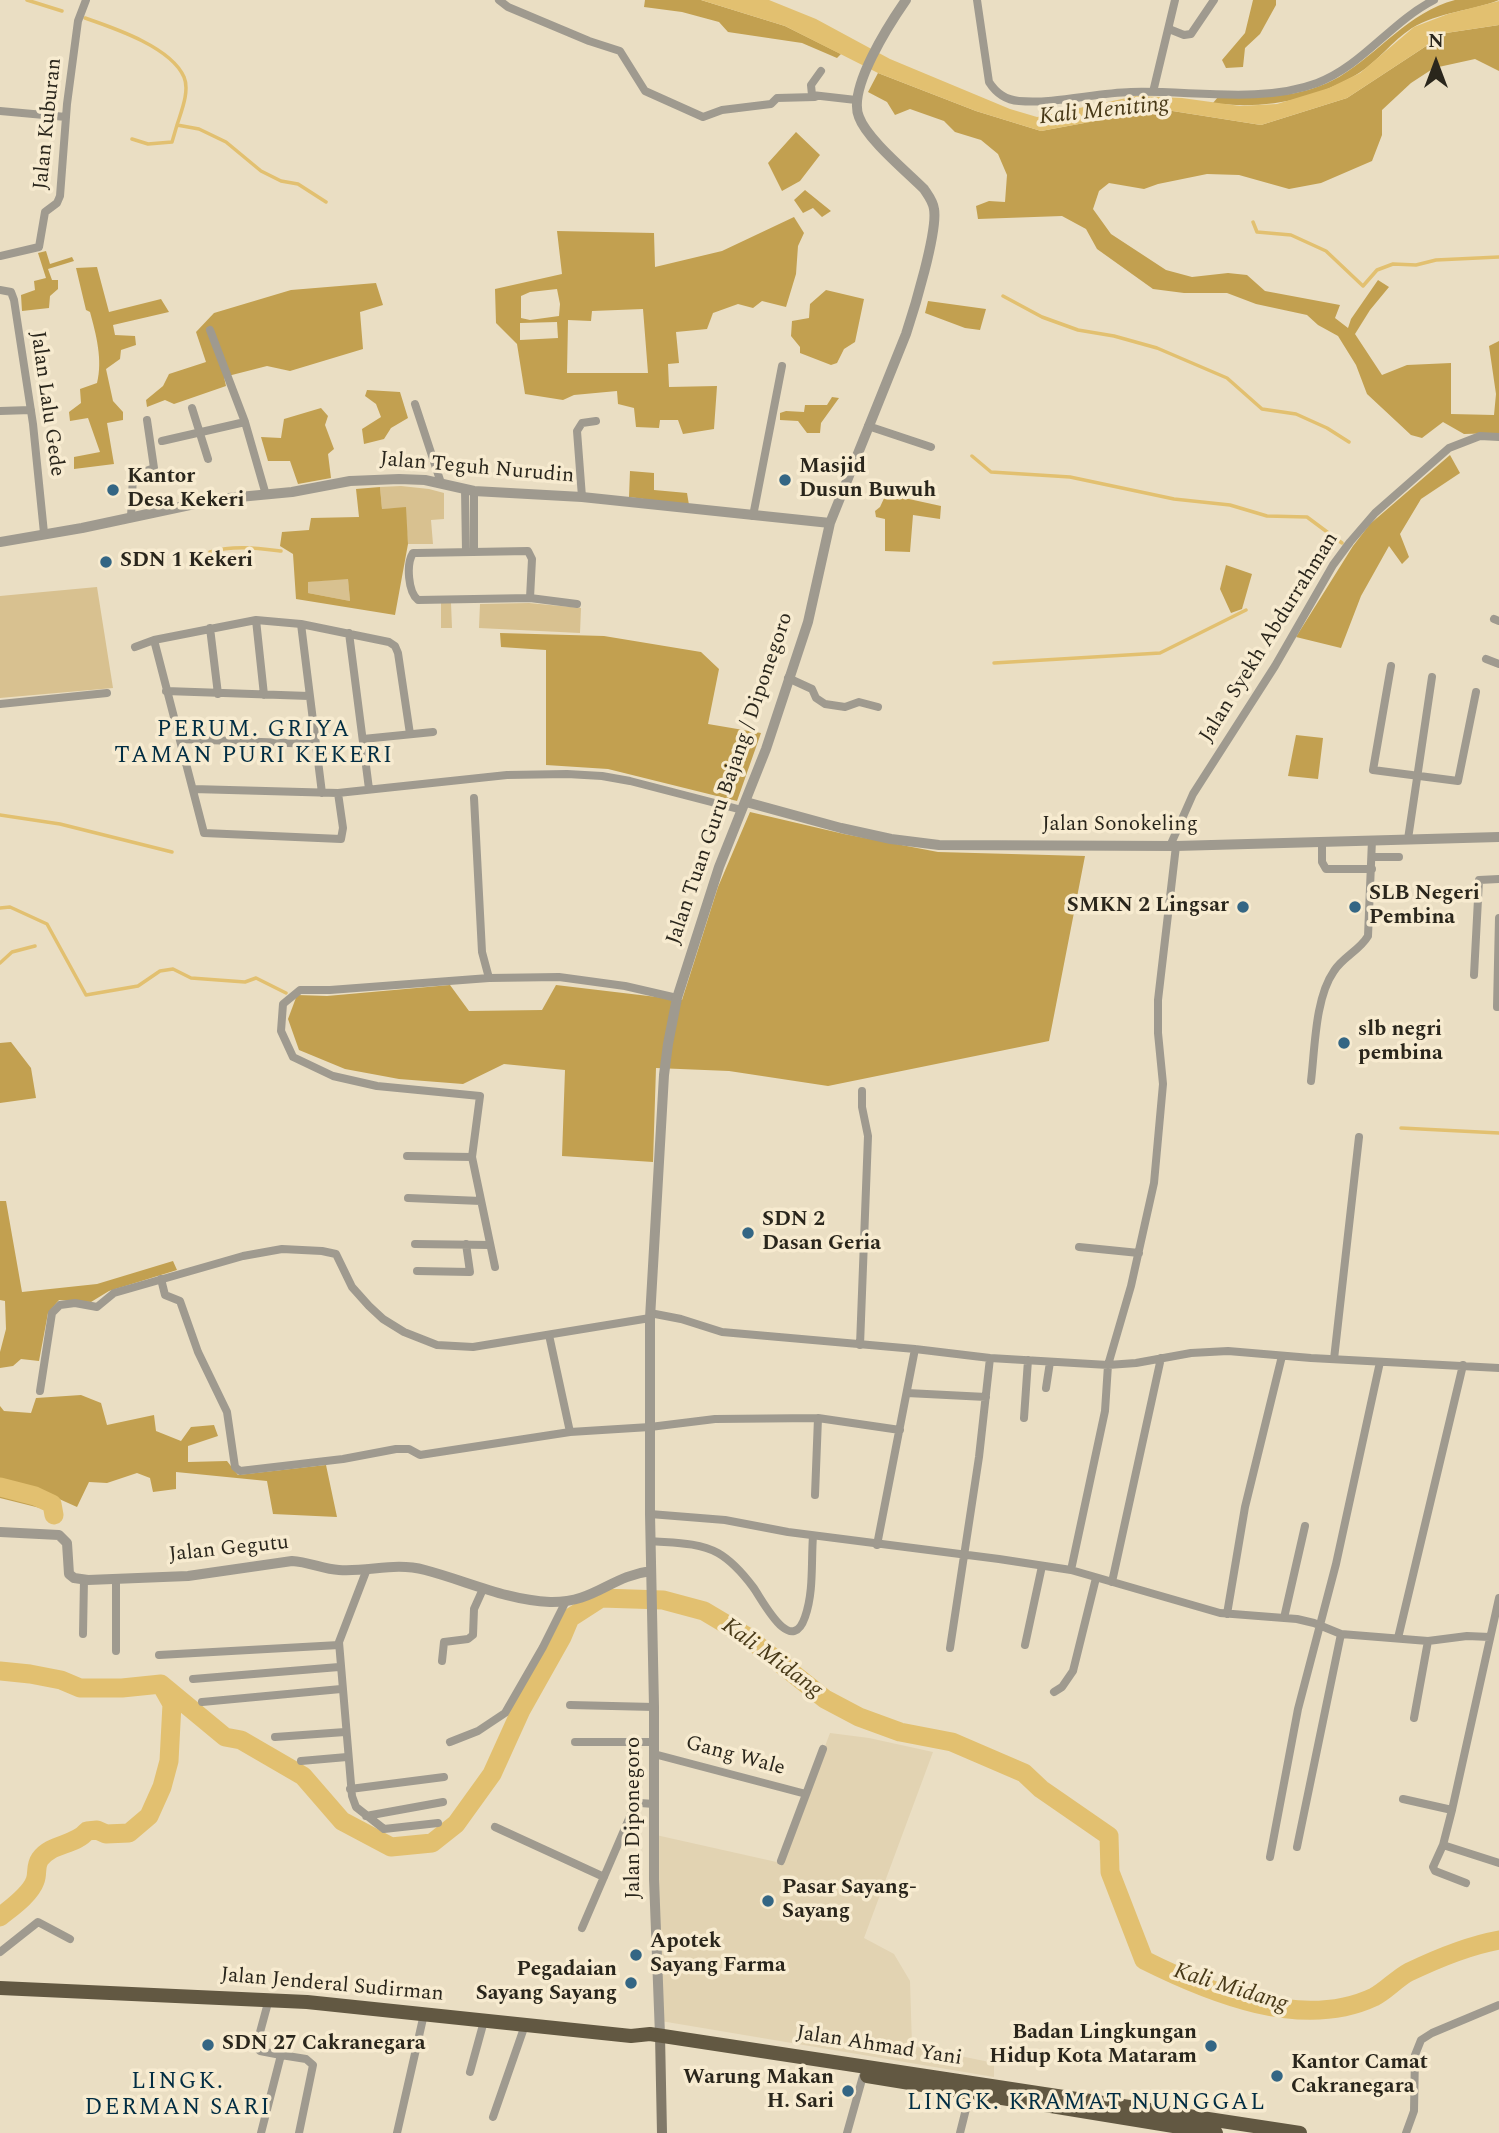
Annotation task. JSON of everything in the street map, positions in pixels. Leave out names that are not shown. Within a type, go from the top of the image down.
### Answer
[{"type":"highway","name":"Jalan Jenderal Sudirman","points":[[0,1989],[269,1999],[631,2036],[643,2033],[660,2040]]},
{"type":"highway","points":[[660,2040],[970,2093],[999,2093],[1146,2127],[1216,2133]]},
{"type":"highway","name":"Jalan Ahmad Yani","points":[[660,2040],[999,2093],[1300,2133]]},
{"type":"main road","name":"Jalan Diponegoro","points":[[660,2040],[662,2133]]},
{"type":"street","name":"Jalan Kuburan","points":[[0,256],[35,250],[40,246],[45,212],[57,203],[60,196],[66,117],[78,21],[86,0]]},
{"type":"street","points":[[499,0],[508,7],[620,51],[645,91],[703,117],[722,110],[771,104],[777,98],[856,100],[883,38],[906,0]]},
{"type":"street","points":[[978,0],[989,82],[1002,96],[1019,101],[1044,101],[1104,93],[1262,93],[1309,86],[1344,69],[1434,0]]},
{"type":"street","points":[[1153,92],[1175,0]]},
{"type":"street","points":[[1169,29],[1184,35],[1191,34],[1214,0]]},
{"type":"street","points":[[815,97],[810,89],[821,71]]},
{"type":"street","name":"Jalan Tuan Guru Bajang / Diponegoro","points":[[652,1587],[650,1315],[664,1075],[677,998],[726,845],[744,806],[808,622],[830,523],[914,309],[931,238],[934,209],[924,189],[864,127],[857,113],[856,100]]},
{"type":"street","points":[[0,111],[66,117]]},
{"type":"street","name":"Jalan Lalu Gede","points":[[0,290],[12,292],[31,410],[44,533]]},
{"type":"street","points":[[211,330],[244,422],[266,495]]},
{"type":"street","points":[[753,516],[782,366]]},
{"type":"street","points":[[415,404],[441,483]]},
{"type":"street","points":[[192,408],[208,459]]},
{"type":"street","points":[[0,411],[31,410]]},
{"type":"street","points":[[131,517],[133,476],[154,468],[147,420]]},
{"type":"street","points":[[582,497],[577,431],[582,423],[596,421]]},
{"type":"street","points":[[162,441],[244,422]]},
{"type":"street","points":[[868,426],[931,447]]},
{"type":"street","name":"Jalan Syekh Abdurrahman","points":[[1071,1570],[1105,1411],[1108,1365],[1139,1253],[1154,1183],[1162,1095],[1158,1000],[1173,846],[1193,794],[1275,666],[1333,565],[1350,542],[1375,513],[1449,448],[1480,436],[1499,436]]},
{"type":"street","name":"Jalan Teguh Nurudin","points":[[0,542],[82,528],[197,502],[374,479],[441,483],[470,490],[582,497],[830,523]]},
{"type":"street","points":[[470,490],[470,552]]},
{"type":"street","points":[[530,598],[532,559],[528,551],[413,553],[410,558],[410,587],[418,600],[530,598],[577,604]]},
{"type":"street","points":[[256,620],[264,695]]},
{"type":"street","points":[[135,647],[153,640],[256,620],[301,624],[389,642],[396,646],[410,734]]},
{"type":"street","points":[[301,624],[322,793]]},
{"type":"street","points":[[210,628],[218,694]]},
{"type":"street","points":[[349,633],[369,789]]},
{"type":"street","points":[[153,640],[204,833],[341,839],[343,828],[338,793]]},
{"type":"street","points":[[1486,659],[1499,664]]},
{"type":"street","points":[[1391,666],[1373,770],[1458,782],[1476,692]]},
{"type":"street","points":[[1408,839],[1432,677]]},
{"type":"street","points":[[788,678],[812,689],[816,698],[825,704],[845,707],[859,702],[878,707]]},
{"type":"street","points":[[166,691],[309,696]]},
{"type":"street","points":[[0,704],[107,693]]},
{"type":"street","points":[[363,739],[433,732]]},
{"type":"street","points":[[180,738],[314,744]]},
{"type":"street","points":[[192,789],[338,793],[507,775],[567,774],[630,781],[744,806]]},
{"type":"street","points":[[474,798],[482,952],[489,978]]},
{"type":"street","name":"Jalan Sonokeling","points":[[744,806],[891,839],[939,845],[1173,846],[1499,838]]},
{"type":"street","points":[[1311,1081],[1324,988],[1340,962],[1363,944],[1368,936],[1372,840]]},
{"type":"street","points":[[1322,842],[1322,862],[1326,869],[1372,869]]},
{"type":"street","points":[[1372,857],[1399,857]]},
{"type":"street","points":[[1474,975],[1479,880],[1499,879]]},
{"type":"street","points":[[1497,1007],[1499,918]]},
{"type":"street","points":[[495,1267],[472,1157],[480,1096],[377,1086],[333,1076],[293,1057],[281,1031],[283,1004],[300,990],[559,976],[625,986],[677,998]]},
{"type":"street","points":[[860,1345],[868,1136],[862,1107],[862,1091]]},
{"type":"street","points":[[1335,1359],[1359,1137]]},
{"type":"street","points":[[407,1156],[472,1157]]},
{"type":"street","points":[[408,1198],[481,1201]]},
{"type":"street","points":[[415,1244],[490,1245]]},
{"type":"street","points":[[416,1271],[470,1272],[466,1244]]},
{"type":"street","points":[[1079,1247],[1139,1253]]},
{"type":"street","points":[[40,1391],[51,1321],[56,1307],[64,1304],[97,1307],[114,1293],[212,1264],[282,1249],[322,1251],[339,1257],[352,1287],[383,1319],[437,1345],[473,1347],[650,1315],[681,1319],[722,1332],[1050,1362],[1108,1365],[1191,1353],[1228,1351],[1499,1368]]},
{"type":"street","points":[[160,1279],[165,1295],[180,1301],[198,1352],[227,1412],[235,1467],[240,1471],[343,1459],[397,1449],[410,1449],[417,1454],[424,1454],[570,1432],[650,1427],[715,1419],[818,1419],[900,1430]]},
{"type":"street","points":[[549,1335],[570,1432]]},
{"type":"street","points":[[877,1545],[915,1349]]},
{"type":"street","points":[[1227,1614],[1245,1507],[1282,1356]]},
{"type":"street","points":[[950,1648],[990,1358]]},
{"type":"street","points":[[1112,1583],[1161,1358]]},
{"type":"street","points":[[1024,1418],[1028,1360]]},
{"type":"street","points":[[1046,1388],[1050,1362]]},
{"type":"street","points":[[1270,1857],[1298,1709],[1321,1626],[1380,1362]]},
{"type":"street","points":[[1398,1638],[1463,1365]]},
{"type":"street","points":[[907,1393],[986,1397]]},
{"type":"street","points":[[815,1495],[818,1419]]},
{"type":"street","points":[[650,1514],[725,1520],[813,1536],[1071,1570],[1227,1614],[1297,1619],[1341,1634],[1428,1641],[1467,1636],[1490,1637]]},
{"type":"street","points":[[1284,1618],[1305,1526]]},
{"type":"street","points":[[0,1532],[59,1535],[67,1543],[69,1574],[84,1579],[83,1634]]},
{"type":"street","points":[[650,1541],[690,1544],[719,1553],[736,1567],[753,1587],[766,1611],[791,1631],[798,1628],[806,1616],[813,1536]]},
{"type":"street","name":"Jalan Gegutu","points":[[84,1579],[221,1573],[292,1561],[337,1570],[405,1566],[483,1590],[534,1600],[566,1601],[586,1598],[622,1577],[651,1571]]},
{"type":"street","points":[[1025,1645],[1042,1566]]},
{"type":"street","points":[[367,1569],[340,1636],[339,1646],[347,1757],[356,1807],[384,1829],[438,1823]]},
{"type":"street","points":[[1054,1692],[1073,1671],[1096,1578]]},
{"type":"street","points":[[116,1579],[116,1651]]},
{"type":"street","name":"Jalan Diponegoro","points":[[652,1587],[654,1880],[660,2040]]},
{"type":"street","points":[[442,1661],[444,1642],[468,1639],[473,1635],[474,1609],[483,1590]]},
{"type":"street","points":[[1466,1883],[1433,1870],[1452,1810],[1499,1598]]},
{"type":"street","points":[[450,1742],[478,1731],[505,1713],[566,1601]]},
{"type":"street","points":[[1297,1847],[1341,1634]]},
{"type":"street","points":[[1414,1717],[1428,1641]]},
{"type":"street","points":[[159,1655],[339,1646]]},
{"type":"street","points":[[192,1679],[339,1667]]},
{"type":"street","points":[[202,1702],[341,1689]]},
{"type":"street","points":[[570,1705],[654,1707]]},
{"type":"street","points":[[275,1737],[345,1732]]},
{"type":"street","points":[[575,1742],[654,1742]]},
{"type":"street","name":"Gang Wale","points":[[781,1861],[823,1749]]},
{"type":"street","name":"Gang Wale","points":[[654,1755],[806,1794]]},
{"type":"street","points":[[301,1761],[347,1757]]},
{"type":"street","points":[[351,1789],[444,1777]]},
{"type":"street","points":[[1403,1799],[1452,1810]]},
{"type":"street","points":[[366,1816],[443,1802]]},
{"type":"street","points":[[582,1928],[634,1807],[640,1803],[654,1804]]},
{"type":"street","points":[[495,1827],[604,1877]]},
{"type":"street","points":[[1443,1845],[1499,1863]]},
{"type":"street","points":[[0,1952],[38,1922],[70,1940]]},
{"type":"street","points":[[269,1999],[256,2047],[260,2051],[306,2059],[313,2065],[299,2133]]},
{"type":"street","points":[[1406,2133],[1414,2111],[1415,2054],[1420,2040],[1499,2005]]},
{"type":"street","points":[[397,2133],[424,2014]]},
{"type":"street","points":[[470,2073],[484,2021]]},
{"type":"street","points":[[493,2117],[525,2025]]},
{"type":"street","points":[[261,2133],[281,2055]]},
{"type":"street","points":[[847,2133],[863,2076]]},
{"type":"street","points":[[960,2133],[970,2093]]},
{"type":"shaded area","points":[[645,0],[701,0],[785,26],[841,54],[837,58],[802,43],[728,32],[719,22],[682,12],[644,7]]},
{"type":"shaded area","points":[[1253,0],[1276,0],[1276,5],[1260,34],[1245,48],[1243,67],[1226,68],[1222,60],[1245,33]]},
{"type":"shaded area","points":[[1455,0],[1499,0],[1444,15],[1412,28],[1359,73],[1325,90],[1270,104],[1213,103],[1218,97],[1280,95],[1324,84],[1354,67],[1423,14]]},
{"type":"shaded area","points":[[1499,25],[1499,71],[1475,59],[1434,68],[1411,83],[1382,110],[1382,135],[1372,161],[1321,183],[1289,189],[1239,175],[1207,174],[1144,189],[1109,183],[1099,191],[1093,209],[1111,234],[1166,270],[1192,277],[1228,273],[1247,275],[1265,291],[1340,305],[1335,318],[1348,328],[1351,319],[1378,280],[1389,287],[1355,334],[1382,375],[1407,365],[1451,363],[1451,414],[1494,415],[1496,394],[1489,346],[1499,341],[1499,433],[1464,434],[1443,422],[1422,438],[1411,435],[1367,394],[1356,365],[1338,336],[1318,325],[1307,315],[1256,304],[1227,293],[1184,293],[1153,289],[1097,249],[1086,229],[1062,216],[978,219],[976,206],[989,201],[1005,202],[1007,175],[998,154],[981,140],[955,132],[944,121],[910,109],[895,115],[887,102],[868,92],[878,73],[976,111],[1041,131],[1160,109],[1261,125],[1347,98],[1446,33]]},
{"type":"shaded area","points":[[796,132],[820,155],[800,181],[782,191],[768,163]]},
{"type":"shaded area","points":[[805,190],[831,211],[822,217],[813,208],[803,213],[794,200]]},
{"type":"shaded area","points":[[794,217],[804,233],[798,246],[796,274],[786,307],[762,301],[753,308],[738,304],[713,313],[707,329],[676,332],[679,363],[668,364],[669,387],[717,386],[714,429],[683,434],[678,420],[660,420],[659,428],[636,427],[634,408],[618,404],[617,391],[574,395],[563,400],[525,394],[517,344],[496,323],[495,289],[562,274],[557,231],[654,233],[655,267],[722,251]],"holes":[[[557,289],[559,316],[530,320],[521,318],[521,296],[530,292]],[[643,309],[648,373],[567,373],[568,320],[591,321],[592,311]],[[557,322],[558,338],[520,340],[520,323]]]},
{"type":"shaded area","points":[[46,251],[50,264],[72,257],[74,261],[48,269],[52,280],[58,280],[58,289],[50,296],[49,308],[22,311],[21,295],[35,290],[34,281],[46,278],[38,253]]},
{"type":"shaded area","points":[[97,267],[109,312],[161,299],[169,312],[113,325],[115,335],[135,336],[136,345],[121,350],[120,359],[106,369],[113,401],[123,412],[123,420],[107,423],[114,464],[74,469],[74,457],[100,452],[88,418],[70,421],[69,412],[81,403],[80,389],[97,383],[99,374],[96,338],[76,268]]},
{"type":"shaded area","points":[[376,283],[383,305],[360,312],[363,349],[290,371],[267,366],[224,377],[226,386],[174,404],[165,400],[147,407],[146,400],[163,386],[169,374],[206,362],[196,332],[214,313],[291,290]]},
{"type":"shaded area","points":[[826,290],[864,299],[855,342],[844,349],[837,363],[831,365],[800,353],[800,347],[791,336],[792,321],[809,318],[810,304]]},
{"type":"shaded area","points":[[928,301],[986,309],[980,330],[965,328],[925,313]]},
{"type":"shaded area","points":[[367,390],[400,392],[408,418],[391,428],[384,439],[364,444],[362,429],[381,417],[376,404],[365,396]]},
{"type":"shaded area","points":[[832,397],[839,398],[821,423],[820,433],[807,433],[798,421],[780,420],[780,413],[804,412],[805,405],[827,405]]},
{"type":"shaded area","points":[[321,408],[328,416],[325,425],[334,449],[328,454],[331,478],[298,484],[290,461],[268,461],[261,437],[281,438],[284,419]]},
{"type":"shaded area","points":[[1450,455],[1460,473],[1421,499],[1400,534],[1409,557],[1402,564],[1389,546],[1361,596],[1341,648],[1296,637],[1353,546],[1370,524]]},
{"type":"shaded area","points":[[630,471],[654,473],[654,490],[687,493],[689,505],[629,497]]},
{"type":"shaded area","points":[[401,486],[444,493],[444,519],[431,520],[433,544],[408,544],[405,508],[382,509],[380,487]]},
{"type":"shaded area","points":[[380,487],[382,509],[406,507],[408,544],[395,615],[296,599],[293,554],[280,546],[282,532],[309,530],[311,518],[359,517],[356,489]],"holes":[[[348,579],[350,601],[308,593],[308,582]]]},
{"type":"shaded area","points":[[886,494],[941,506],[940,519],[913,515],[910,552],[885,551],[885,519],[876,517],[875,511]]},
{"type":"shaded area","points":[[1226,565],[1252,574],[1242,609],[1231,613],[1220,589]]},
{"type":"shaded area","points":[[348,578],[350,601],[308,593],[307,582]]},
{"type":"shaded area","points":[[97,587],[113,688],[0,698],[0,596]]},
{"type":"shaded area","points":[[441,603],[451,603],[452,628],[441,628]]},
{"type":"shaded area","points":[[529,603],[581,608],[580,633],[479,628],[480,604]]},
{"type":"shaded area","points":[[500,633],[604,636],[701,652],[719,669],[708,724],[761,733],[737,801],[608,769],[546,765],[546,650],[501,647]]},
{"type":"shaded area","points":[[1296,735],[1323,738],[1318,779],[1288,776]]},
{"type":"shaded area","points":[[750,812],[938,852],[1085,856],[1049,1041],[828,1086],[729,1071],[656,1068],[653,1162],[562,1156],[565,1070],[504,1064],[463,1084],[399,1079],[345,1069],[299,1050],[288,1019],[297,995],[327,996],[450,985],[469,1011],[542,1010],[556,985],[682,1000],[718,887]]},
{"type":"shaded area","points":[[11,1042],[31,1068],[36,1098],[0,1103],[0,1043]]},
{"type":"shaded area","points":[[0,1201],[6,1201],[22,1292],[97,1284],[173,1261],[177,1270],[109,1291],[91,1302],[59,1300],[48,1313],[39,1361],[21,1359],[13,1366],[0,1368],[0,1352],[6,1329],[5,1301],[0,1300]]},
{"type":"shaded area","points":[[81,1395],[101,1403],[107,1425],[154,1415],[156,1431],[181,1441],[191,1427],[214,1425],[218,1436],[188,1446],[188,1462],[227,1461],[238,1475],[326,1465],[337,1517],[273,1514],[267,1481],[176,1472],[176,1489],[153,1492],[150,1478],[137,1473],[107,1483],[89,1482],[77,1507],[57,1498],[40,1508],[0,1498],[0,1406],[4,1411],[31,1413],[36,1398]]},
{"type":"shaded area","name":"Pasar Sayang- Sayang","points":[[830,1733],[869,1738],[933,1752],[864,1938],[894,1954],[910,1981],[912,2046],[994,2063],[994,2077],[661,2021],[656,1835],[781,1863]]},
{"type":"water","name":"Kali Meniting","points":[[701,0],[769,0],[816,19],[890,59],[1010,109],[1037,117],[1136,96],[1182,98],[1240,106],[1277,104],[1329,88],[1360,73],[1414,27],[1448,14],[1499,1],[1499,25],[1446,33],[1347,98],[1261,125],[1160,109],[1041,131],[976,111],[878,73],[785,26]]},
{"type":"waterway","points":[[27,0],[62,11]]},
{"type":"waterway","points":[[85,18],[140,40],[177,66],[186,83],[177,125]]},
{"type":"waterway","points":[[132,139],[148,144],[172,142],[177,125],[199,129],[226,142],[261,171],[281,181],[298,184],[326,202]]},
{"type":"waterway","points":[[1253,222],[1257,232],[1291,235],[1326,251],[1363,286],[1377,270],[1393,264],[1416,265],[1436,260],[1499,257]]},
{"type":"waterway","points":[[1003,296],[1042,317],[1078,330],[1114,336],[1157,348],[1227,378],[1262,409],[1296,414],[1327,428],[1349,442]]},
{"type":"waterway","points":[[972,456],[991,472],[1070,477],[1174,499],[1230,505],[1267,516],[1307,517],[1342,543]]},
{"type":"waterway","points":[[210,552],[236,548],[281,551]]},
{"type":"waterway","points":[[994,663],[1160,653],[1246,610]]},
{"type":"waterway","points":[[0,815],[60,824],[172,852]]},
{"type":"waterway","points":[[0,908],[10,907],[47,924],[86,995],[138,986],[160,971],[173,969],[191,978],[245,982],[256,978],[286,993]]},
{"type":"waterway","points":[[0,963],[12,952],[35,946]]},
{"type":"waterway","points":[[1401,1128],[1499,1133]]},
{"type":"waterway","points":[[0,1487],[35,1496],[52,1504],[54,1515]]},
{"type":"waterway","name":"Kali Midang","points":[[0,1671],[61,1680],[80,1688],[161,1684],[225,1737],[241,1740],[303,1776],[342,1821],[391,1847],[432,1843],[456,1824],[492,1774],[521,1710],[570,1618],[601,1598],[663,1600],[704,1611],[746,1636],[825,1699],[859,1717],[900,1732],[952,1742],[1024,1773],[1041,1789],[1109,1836],[1110,1872],[1144,1960],[1198,1984],[1257,2004],[1287,2009],[1346,2007],[1374,1997],[1404,1975],[1430,1963],[1465,1949],[1499,1940]]},
{"type":"waterway","points":[[0,1917],[33,1886],[38,1862],[50,1850],[82,1836],[87,1831],[129,1833],[149,1816],[162,1787],[169,1761],[172,1704],[163,1688]]},
{"type":"place","name":"Masjid Dusun Buwuh","points":[[785,480]]},
{"type":"place","name":"Kantor Desa Kekeri","points":[[113,490]]},
{"type":"place","name":"SDN 1 Kekeri","points":[[106,562]]},
{"type":"place","name":"SMKN 2 Lingsar","points":[[1243,907]]},
{"type":"place","name":"SLB Negeri Pembina","points":[[1355,907]]},
{"type":"place","name":"slb negri pembina","points":[[1344,1043]]},
{"type":"place","name":"SDN 2 Dasan Geria","points":[[748,1233]]},
{"type":"place","name":"Pasar Sayang- Sayang","points":[[768,1901]]},
{"type":"place","name":"Apotek Sayang Farma","points":[[636,1955]]},
{"type":"place","name":"Pegadaian Sayang Sayang","points":[[631,1983]]},
{"type":"place","name":"SDN 27 Cakranegara","points":[[208,2045]]},
{"type":"place","name":"Badan Lingkungan Hidup Kota Mataram","points":[[1211,2046]]},
{"type":"place","name":"Kantor Camat Cakranegara","points":[[1277,2076]]},
{"type":"place","name":"Warung Makan H. Sari","points":[[848,2091]]},
{"type":"district","name":"PERUM. GRIYA TAMAN PURI KEKERI","points":[[254,744]]},
{"type":"district","name":"LINGK. DERMAN SARI","points":[[178,2096]]},
{"type":"district","name":"LINGK. KRAMAT NUNGGAL","points":[[1087,2104]]}]
